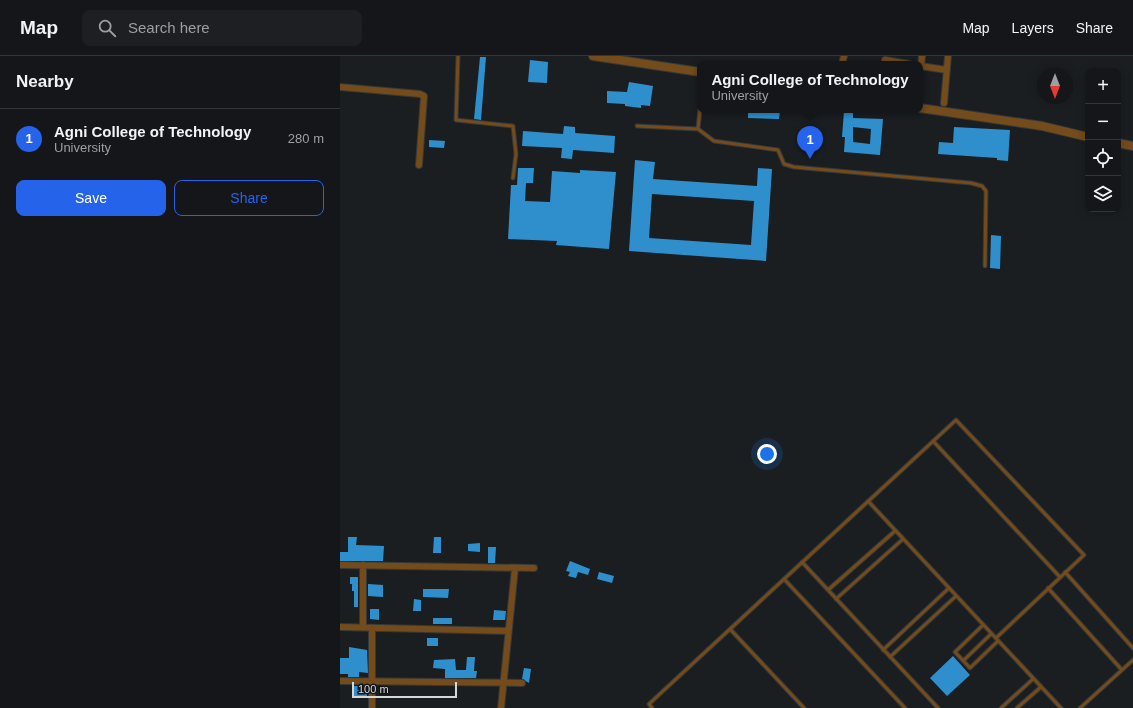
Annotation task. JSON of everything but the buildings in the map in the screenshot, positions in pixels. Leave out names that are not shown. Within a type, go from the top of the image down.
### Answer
[{"type":"street","points":[[593,56],[697,72]]},
{"type":"street","points":[[944,103],[948,56]]},
{"type":"street","points":[[923,66],[947,70]]},
{"type":"street","points":[[340,87],[420,94],[424,96],[419,165]]},
{"type":"street","points":[[923,108],[1042,126],[1085,136]]},
{"type":"street","points":[[1121,144],[1133,146]]},
{"type":"street","points":[[340,565],[534,568]]},
{"type":"street","points":[[363,565],[364,627]]},
{"type":"street","points":[[501,708],[502,681],[515,568]]},
{"type":"street","points":[[340,627],[508,631]]},
{"type":"street","points":[[372,628],[372,708]]},
{"type":"street","points":[[340,681],[502,681],[522,683]]},
{"type":"lane","points":[[458,56],[456,120],[513,126],[516,154],[513,178]]},
{"type":"lane","points":[[698,129],[700,113]]},
{"type":"lane","points":[[636,126],[698,129],[714,141],[778,150],[784,164],[794,167],[971,183],[982,186],[986,190],[985,266]]},
{"type":"lane","points":[[652,708],[649,704],[956,420],[1084,554],[996,638]]},
{"type":"lane","points":[[933,441],[1060,577]]},
{"type":"lane","points":[[868,501],[1061,708]]},
{"type":"lane","points":[[828,590],[895,531]]},
{"type":"lane","points":[[836,599],[903,539]]},
{"type":"lane","points":[[802,562],[938,708]]},
{"type":"lane","points":[[1065,572],[1133,648]]},
{"type":"lane","points":[[784,579],[905,708]]},
{"type":"lane","points":[[883,650],[949,588]]},
{"type":"lane","points":[[1048,588],[1122,670]]},
{"type":"lane","points":[[890,657],[956,596]]},
{"type":"lane","points":[[983,625],[955,652],[970,668],[998,641]]},
{"type":"lane","points":[[730,629],[804,708]]},
{"type":"lane","points":[[964,660],[991,634]]},
{"type":"lane","points":[[1080,708],[1133,660]]},
{"type":"lane","points":[[1001,708],[1034,679]]},
{"type":"lane","points":[[1017,708],[1041,687]]},
{"type":"place","name":"Agni College of Technology","points":[[810,159]]}]
